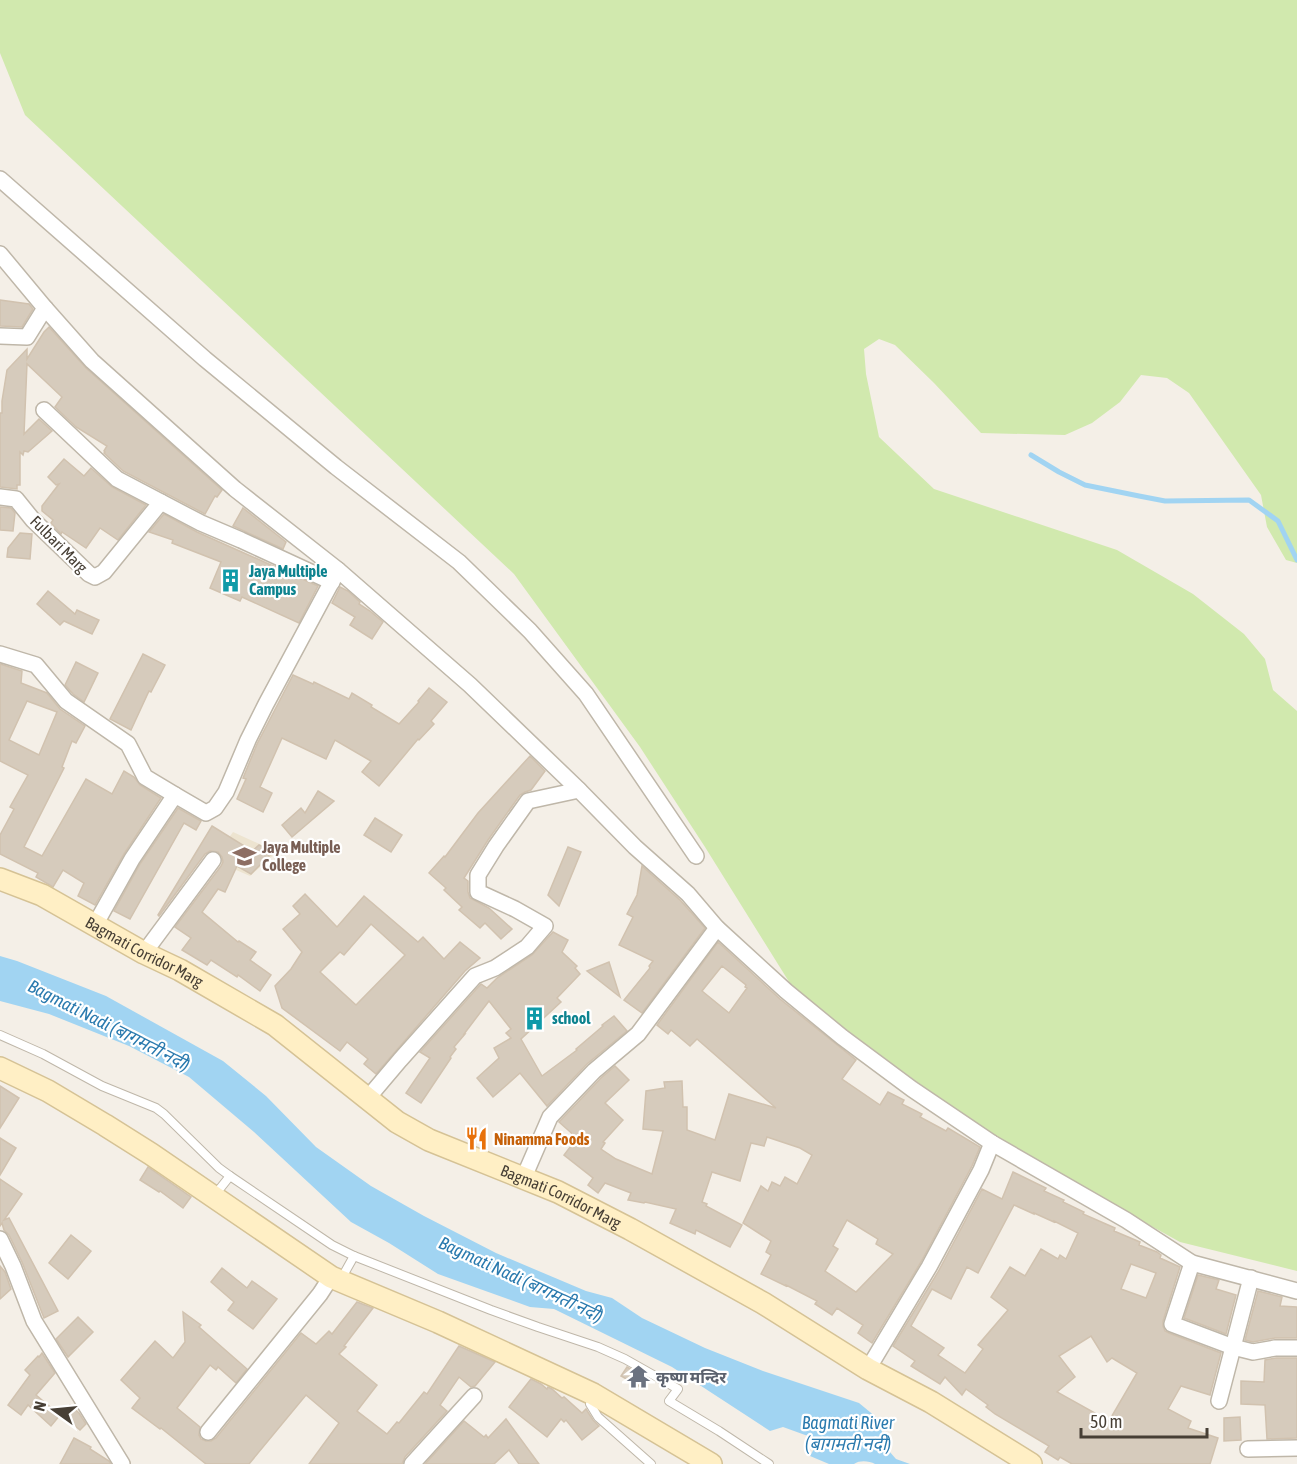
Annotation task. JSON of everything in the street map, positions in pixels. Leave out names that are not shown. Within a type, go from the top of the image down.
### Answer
[{"type":"street","points":[[0,179],[205,359],[336,467],[459,562],[483,585],[530,631],[586,694],[696,856]]},
{"type":"street","points":[[0,254],[92,361],[335,576],[411,632],[470,685],[635,847],[688,894],[717,928],[786,991],[842,1037],[912,1089],[992,1143],[1126,1220],[1192,1263],[1297,1291]]},
{"type":"street","points":[[0,336],[27,337],[45,308]]},
{"type":"street","points":[[44,410],[117,479],[201,523],[335,576]]},
{"type":"street","name":"Fulbari Marg","points":[[0,497],[16,499],[33,520],[89,574],[95,577],[104,572],[161,502]]},
{"type":"street","points":[[0,654],[36,665],[66,701],[129,744],[145,777],[206,813],[215,808],[226,792],[266,704],[335,576]]},
{"type":"street","points":[[367,1099],[475,976],[495,968],[527,947],[545,926],[478,892],[478,876],[528,801],[579,790]]},
{"type":"street","points":[[95,926],[132,860],[175,795]]},
{"type":"street","points":[[144,953],[213,860]]},
{"type":"street","name":"Bagmati Corridor Marg","points":[[0,879],[42,896],[144,953],[180,970],[275,1025],[397,1122],[429,1140],[558,1192],[640,1234],[763,1303],[868,1369],[930,1402],[1031,1464]]},
{"type":"street","points":[[524,1177],[550,1117],[594,1071],[638,1034],[717,928]]},
{"type":"street","points":[[0,1068],[48,1091],[105,1125],[336,1279],[438,1322],[593,1394],[711,1464]]},
{"type":"street","points":[[868,1369],[929,1267],[981,1170],[992,1143]]},
{"type":"street","points":[[0,1239],[34,1320],[122,1464]]},
{"type":"street","points":[[1192,1263],[1172,1324],[1252,1352],[1275,1348],[1297,1348]]},
{"type":"street","points":[[1220,1401],[1251,1278]]},
{"type":"street","points":[[208,1432],[320,1294],[336,1279]]},
{"type":"street","points":[[412,1464],[474,1396]]},
{"type":"street","points":[[1248,1449],[1297,1448]]},
{"type":"lane","points":[[0,1035],[43,1054],[102,1086],[156,1108],[219,1168],[332,1245],[354,1256],[491,1310],[598,1347],[625,1359],[678,1389],[669,1401],[769,1464]]},
{"type":"lane","points":[[213,1197],[230,1176]]},
{"type":"lane","points":[[336,1279],[354,1256]]},
{"type":"lane","points":[[593,1394],[590,1404],[598,1417],[651,1464]]},
{"type":"shaded area","name":"Jaya Multiple College","points":[[233,832],[277,852],[250,876],[213,860]]},
{"type":"green space","points":[[0,0],[1297,0],[1297,563],[1286,560],[1267,527],[1261,495],[1189,393],[1167,378],[1141,375],[1120,402],[1092,423],[1065,435],[981,433],[895,345],[879,339],[864,349],[866,374],[879,437],[934,489],[1117,550],[1193,594],[1244,634],[1265,659],[1273,690],[1297,711],[1297,1271],[1180,1242],[994,1139],[836,1022],[791,985],[640,747],[514,574],[25,115],[0,53]]},
{"type":"water","name":"Bagmati River (बागमती नदी)","points":[[0,956],[106,996],[223,1061],[266,1096],[316,1147],[371,1186],[424,1216],[496,1253],[586,1291],[612,1298],[642,1318],[705,1348],[763,1371],[859,1403],[876,1417],[881,1425],[883,1439],[889,1451],[896,1459],[910,1464],[875,1464],[864,1461],[854,1464],[829,1464],[810,1456],[819,1440],[783,1427],[770,1431],[672,1367],[554,1309],[530,1307],[438,1274],[351,1222],[254,1132],[189,1077],[129,1046],[49,1014],[0,1001]]},
{"type":"building","points":[[0,300],[29,304],[33,309],[22,327],[0,326]]},
{"type":"building","points":[[49,327],[86,368],[222,490],[217,497],[215,496],[205,514],[123,471],[104,453],[107,446],[76,427],[55,407],[62,397],[27,364],[24,434],[39,419],[52,431],[28,452],[24,451],[23,455],[20,452],[20,485],[17,485],[17,489],[0,487],[0,413],[2,413],[7,370],[27,349],[27,359]]},
{"type":"building","points":[[64,459],[84,476],[91,468],[112,487],[146,505],[118,540],[100,528],[86,548],[62,532],[61,534],[51,523],[53,520],[42,511],[42,506],[59,484],[56,485],[48,477]]},
{"type":"building","points":[[0,507],[11,508],[15,513],[13,531],[0,530]]},
{"type":"building","points":[[243,508],[286,542],[283,549],[233,526]]},
{"type":"building","points":[[164,514],[197,532],[318,586],[299,623],[242,597],[240,601],[210,588],[221,562],[172,543],[173,540],[149,532]]},
{"type":"building","points":[[20,533],[32,534],[30,559],[7,557],[8,548]]},
{"type":"building","points":[[340,587],[348,591],[360,602],[359,604],[383,622],[372,639],[350,625],[355,617],[332,603]]},
{"type":"building","points":[[48,591],[75,614],[77,610],[99,620],[92,634],[64,621],[60,625],[37,604]]},
{"type":"building","points":[[143,654],[165,665],[151,692],[149,691],[131,730],[110,719]]},
{"type":"building","points":[[76,662],[98,673],[84,702],[65,685]]},
{"type":"building","points":[[0,664],[22,671],[21,683],[47,693],[60,709],[85,726],[76,743],[72,741],[62,767],[64,768],[24,847],[42,856],[86,779],[112,794],[124,771],[134,777],[140,785],[161,798],[124,854],[95,905],[78,896],[84,883],[63,870],[53,887],[36,877],[38,873],[0,854],[0,835],[14,809],[10,807],[28,775],[0,761]],"holes":[[[27,701],[57,712],[39,755],[9,740]]]},
{"type":"building","points":[[293,675],[313,684],[314,682],[349,699],[352,693],[399,724],[429,688],[447,702],[431,721],[434,724],[418,739],[379,786],[362,772],[371,761],[335,740],[326,759],[282,738],[260,787],[272,793],[263,812],[237,799],[257,744]]},
{"type":"building","points":[[530,756],[545,771],[531,790],[520,795],[464,878],[468,881],[470,898],[489,908],[512,929],[501,939],[485,923],[480,928],[459,910],[462,907],[429,873],[445,857],[478,813]]},
{"type":"building","points":[[318,791],[334,801],[292,837],[282,825],[301,808],[305,813]]},
{"type":"building","points":[[178,808],[201,821],[196,830],[184,823],[130,919],[114,911],[140,864]]},
{"type":"building","points":[[375,818],[402,835],[391,852],[364,835]]},
{"type":"building","points":[[212,826],[246,847],[239,863],[259,845],[273,852],[251,874],[237,866],[225,892],[218,889],[202,912],[238,942],[256,952],[250,960],[271,975],[260,991],[211,960],[207,965],[182,950],[191,938],[175,927],[221,866],[222,857],[218,852],[210,851],[205,854],[158,915]]},
{"type":"building","points":[[568,847],[581,852],[559,906],[548,895]]},
{"type":"building","points":[[642,866],[681,901],[705,928],[642,1013],[624,1000],[653,961],[619,945],[633,917],[627,914],[637,895]]},
{"type":"building","points":[[305,894],[337,927],[364,896],[418,942],[423,937],[444,959],[460,942],[480,958],[465,971],[376,1074],[364,1064],[368,1059],[347,1042],[340,1051],[282,1008],[275,986],[291,969],[302,952],[283,929],[300,914],[293,906]],"holes":[[[371,924],[405,955],[356,1005],[320,972],[340,952],[344,955]]]},
{"type":"building","points":[[553,932],[568,940],[562,952],[577,966],[575,968],[580,974],[557,998],[561,1002],[521,1039],[542,1076],[577,1050],[614,1016],[627,1031],[587,1064],[547,1106],[520,1073],[493,1097],[477,1078],[499,1058],[494,1048],[511,1038],[506,1033],[511,1029],[489,1001],[454,1047],[456,1049],[451,1058],[421,1103],[406,1093],[430,1058],[420,1052],[481,984],[487,988],[497,978],[532,955]]},
{"type":"building","points":[[718,942],[780,999],[856,1060],[842,1079],[880,1105],[888,1092],[904,1100],[902,1104],[922,1114],[920,1117],[946,1131],[948,1128],[980,1147],[921,1262],[872,1343],[858,1333],[863,1325],[837,1308],[832,1315],[815,1304],[817,1301],[761,1274],[771,1255],[766,1252],[771,1241],[743,1223],[761,1186],[768,1191],[772,1182],[780,1186],[785,1177],[797,1184],[812,1155],[800,1148],[767,1137],[764,1146],[751,1143],[740,1181],[712,1172],[702,1202],[742,1225],[730,1247],[696,1230],[695,1234],[670,1223],[676,1209],[628,1200],[631,1193],[605,1183],[598,1193],[588,1185],[593,1178],[564,1155],[577,1138],[559,1122],[615,1066],[629,1080],[605,1103],[623,1120],[603,1142],[605,1143],[601,1149],[616,1159],[652,1174],[663,1131],[643,1129],[646,1091],[665,1088],[664,1082],[682,1081],[683,1107],[687,1107],[687,1130],[715,1140],[729,1094],[776,1108],[697,1039],[690,1046],[671,1030],[668,1034],[657,1025]],"holes":[[[722,966],[747,988],[729,1013],[702,991]],[[847,1220],[878,1239],[876,1244],[893,1254],[856,1292],[825,1271],[838,1249],[833,1246]]]},
{"type":"building","points":[[609,962],[620,997],[587,971]]},
{"type":"building","points":[[0,1086],[19,1098],[0,1128]]},
{"type":"building","points":[[0,1138],[16,1148],[0,1175]]},
{"type":"building","points":[[148,1167],[191,1197],[183,1208],[140,1180]]},
{"type":"building","points":[[1013,1172],[1046,1188],[1044,1191],[1064,1200],[1063,1202],[1084,1212],[1083,1214],[1115,1228],[1114,1231],[1140,1242],[1139,1245],[1157,1252],[1161,1255],[1160,1258],[1180,1267],[1163,1321],[1165,1331],[1221,1353],[1210,1395],[1181,1386],[1168,1409],[1191,1421],[1188,1428],[1218,1438],[1210,1464],[1072,1464],[1060,1457],[1058,1460],[1045,1452],[1049,1446],[995,1414],[986,1407],[988,1405],[966,1389],[962,1395],[945,1377],[940,1384],[911,1366],[915,1361],[893,1346],[938,1272],[982,1189],[1002,1199]],"holes":[[[1014,1205],[1078,1233],[1066,1259],[1060,1255],[1058,1259],[1041,1249],[1025,1276],[1010,1267],[991,1297],[1008,1310],[978,1345],[983,1349],[965,1373],[938,1355],[944,1348],[911,1326],[932,1289],[951,1299],[967,1267],[978,1273]],[[1131,1264],[1156,1273],[1146,1298],[1121,1289]],[[1091,1336],[1107,1362],[1112,1358],[1137,1373],[1109,1421],[1057,1392],[1075,1377],[1059,1356]]]},
{"type":"building","points":[[0,1179],[22,1194],[4,1220],[9,1218],[58,1311],[44,1318],[22,1262],[2,1223],[0,1226]]},
{"type":"building","points":[[71,1235],[91,1251],[68,1279],[49,1263]]},
{"type":"building","points":[[0,1266],[5,1272],[11,1289],[0,1299]]},
{"type":"building","points":[[222,1268],[247,1288],[252,1281],[277,1299],[253,1329],[228,1310],[234,1302],[211,1282]]},
{"type":"building","points":[[1198,1275],[1219,1280],[1216,1289],[1236,1295],[1226,1334],[1184,1318]]},
{"type":"building","points":[[1258,1291],[1282,1297],[1280,1306],[1297,1307],[1297,1338],[1275,1338],[1253,1342],[1245,1340]]},
{"type":"building","points":[[357,1302],[373,1308],[339,1354],[377,1385],[357,1411],[387,1434],[424,1392],[427,1394],[459,1346],[495,1362],[475,1386],[471,1387],[459,1377],[440,1405],[447,1411],[405,1457],[402,1464],[309,1464],[339,1423],[306,1395],[249,1464],[206,1464],[132,1408],[140,1398],[121,1380],[155,1341],[173,1358],[185,1342],[183,1312],[201,1325],[199,1327],[247,1369],[236,1383],[218,1367],[216,1370],[210,1365],[177,1408],[200,1427],[201,1439],[211,1441],[216,1438],[301,1333],[316,1344],[329,1331],[332,1334]]},
{"type":"building","points":[[78,1317],[93,1332],[68,1357],[56,1339]]},
{"type":"building","points":[[42,1353],[55,1373],[36,1395],[60,1415],[51,1426],[28,1405],[21,1415],[8,1405],[30,1375],[25,1370]]},
{"type":"building","points":[[1297,1358],[1297,1438],[1267,1439],[1265,1405],[1241,1404],[1241,1381],[1264,1382],[1265,1360]]},
{"type":"building","points":[[627,1367],[649,1380],[644,1389],[621,1376]]},
{"type":"building","points":[[531,1379],[547,1389],[548,1387],[552,1389],[562,1398],[564,1397],[582,1413],[586,1409],[599,1426],[582,1440],[566,1420],[564,1422],[561,1419],[547,1437],[509,1407]]},
{"type":"building","points":[[70,1405],[86,1424],[80,1430],[62,1415]]},
{"type":"building","points":[[1240,1417],[1241,1440],[1224,1441],[1224,1418]]},
{"type":"building","points":[[506,1419],[539,1464],[519,1464],[509,1450],[494,1464],[425,1464],[464,1421],[488,1438]]},
{"type":"building","points":[[74,1438],[91,1447],[90,1449],[111,1464],[60,1464]]},
{"type":"waterway","points":[[1031,455],[1085,485],[1165,501],[1249,500],[1278,521],[1297,560]]},
{"type":"place","name":"Jaya Multiple Campus","points":[[231,580]]},
{"type":"place","name":"Jaya Multiple College","points":[[244,856]]},
{"type":"place","name":"school","points":[[534,1018]]},
{"type":"place","name":"Ninamma Foods","points":[[476,1139]]},
{"type":"place","name":"कृष्ण मन्दिर","points":[[638,1377]]},
{"type":"water label","name":"Bagmati Nadi (बागमती नदी)","points":[[109,1025]]},
{"type":"water label","name":"Bagmati Nadi (बागमती नदी)","points":[[521,1279]]}]
